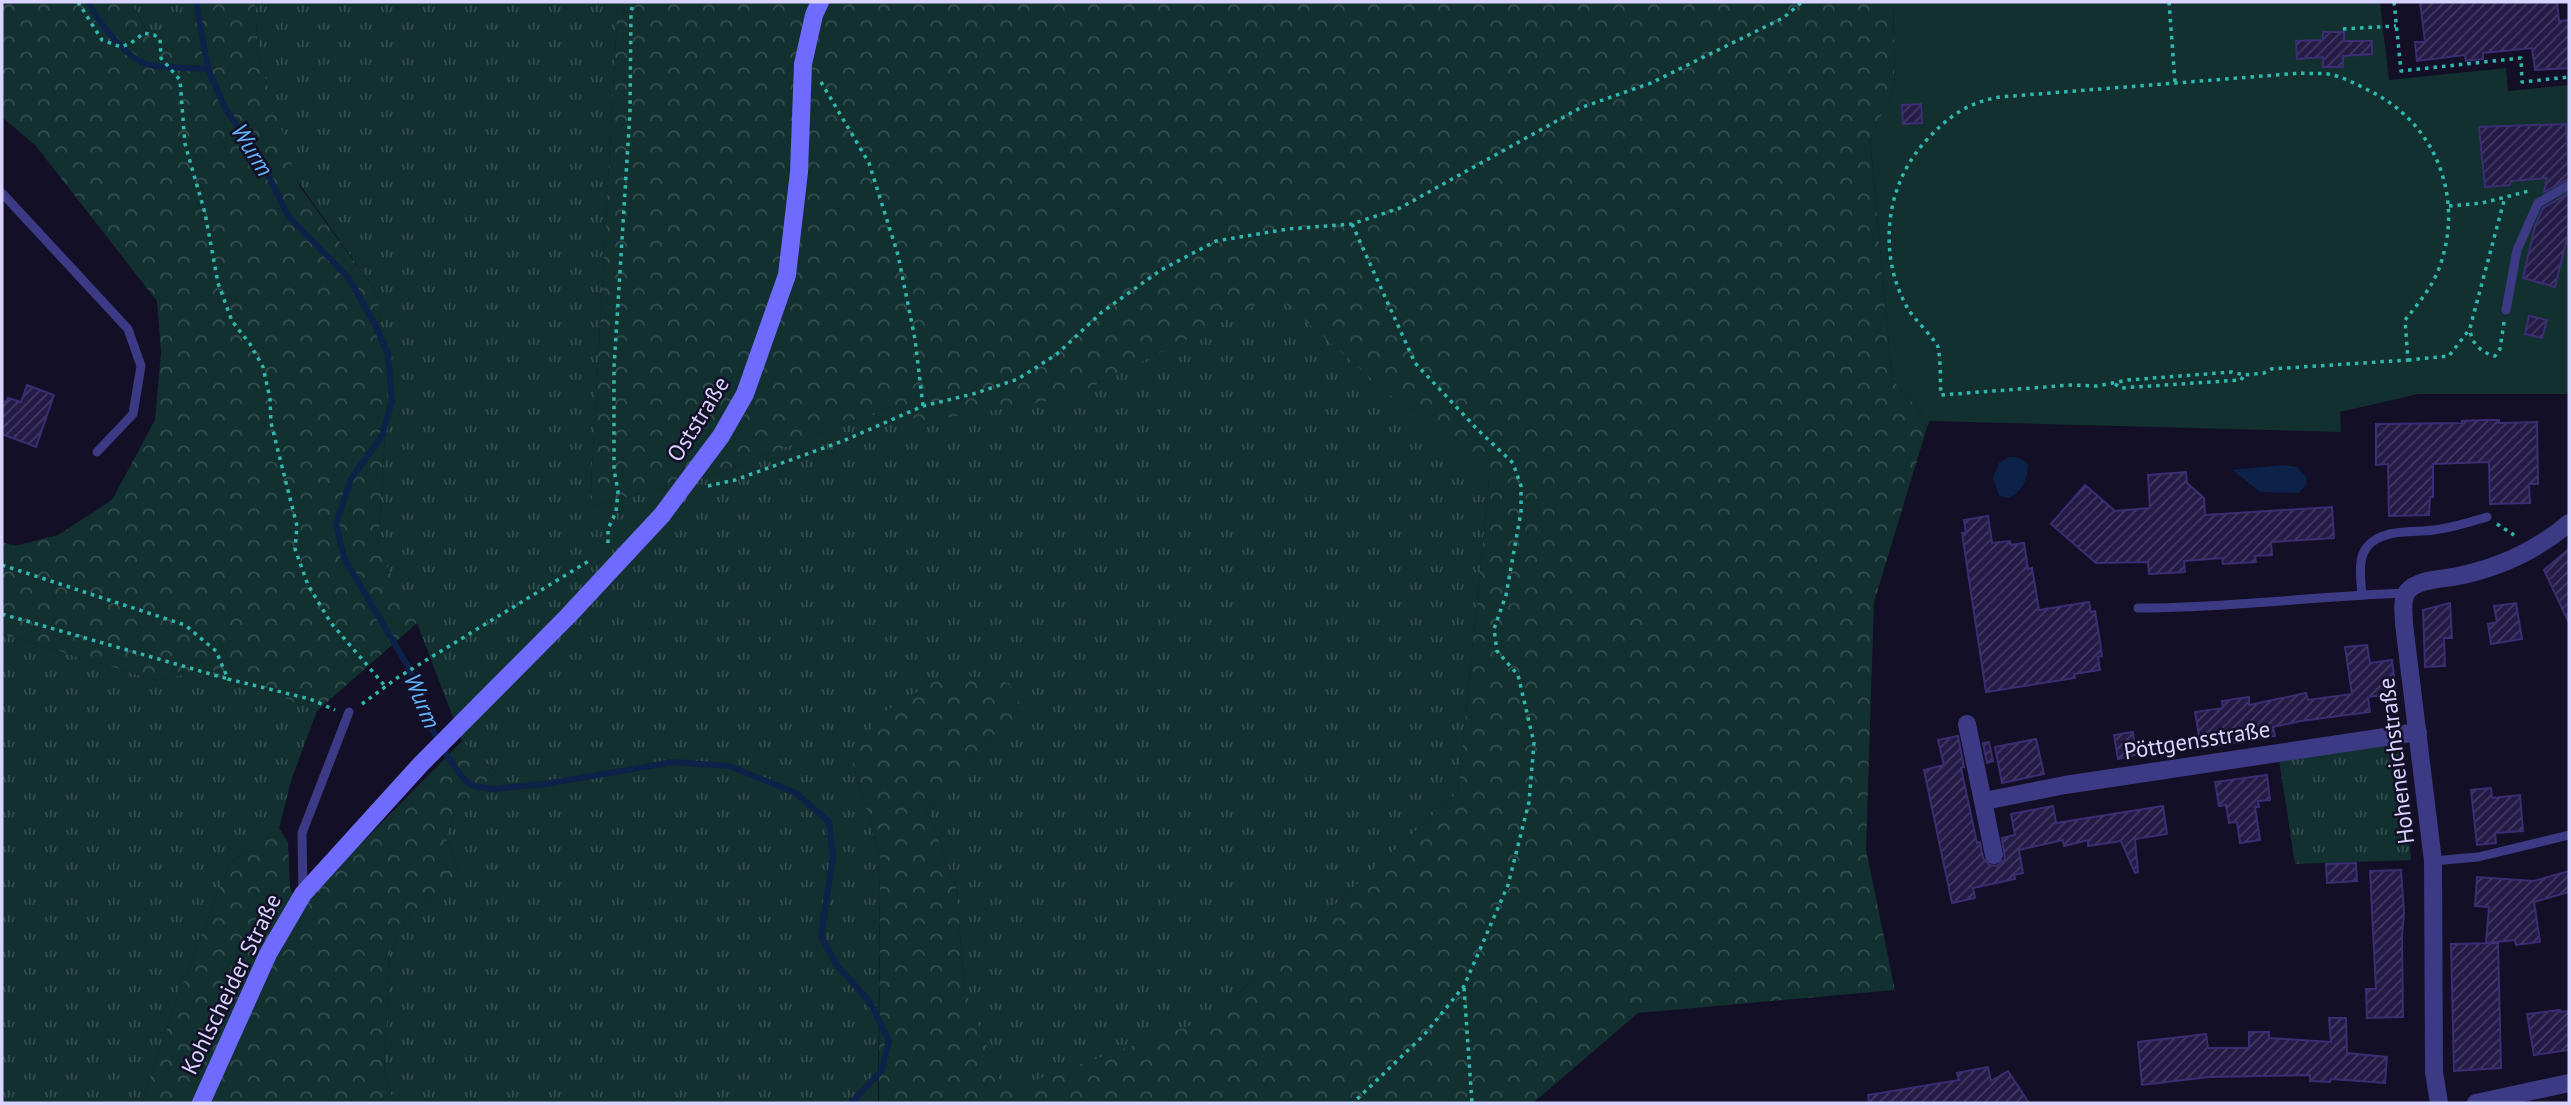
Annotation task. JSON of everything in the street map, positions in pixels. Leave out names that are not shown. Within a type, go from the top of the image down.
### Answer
[{"type":"street","name":"Oststraße","points":[[421,764],[568,616],[662,515],[721,436],[746,394],[787,275],[799,173],[803,64],[814,15],[820,2]]},
{"type":"street","points":[[2406,593],[2414,586],[2472,573],[2534,548],[2569,523]]},
{"type":"street","name":"Hoheneichstraße","points":[[2406,593],[2404,624],[2432,860],[2434,1072],[2439,1103]]},
{"type":"street","points":[[1967,724],[1994,855]]},
{"type":"street","name":"Pöttgensstraße","points":[[1984,801],[2065,785],[2418,732]]},
{"type":"street","name":"Kohlscheider Straße","points":[[201,1103],[268,954],[303,894],[421,764]]},
{"type":"street","points":[[2476,1103],[2569,1083]]},
{"type":"lane","points":[[2506,310],[2517,250],[2538,203],[2569,185]]},
{"type":"lane","points":[[2,193],[128,329],[141,366],[133,414],[97,452]]},
{"type":"lane","points":[[2362,594],[2362,558],[2367,547],[2379,537],[2393,533],[2434,530],[2487,517]]},
{"type":"lane","points":[[2138,608],[2187,608],[2406,593]]},
{"type":"lane","points":[[303,894],[302,833],[349,712]]},
{"type":"lane","points":[[2432,860],[2478,858],[2569,835]]},
{"type":"path","points":[[78,2],[102,40],[121,47],[144,33],[155,35],[160,40],[161,58],[180,80],[185,144],[205,213],[218,283],[232,321],[263,367],[270,399],[271,423],[297,526],[295,549],[308,585],[331,623],[385,686]]},
{"type":"path","points":[[608,549],[608,529],[616,512],[618,491],[614,470],[614,368],[630,111],[631,11],[634,2]]},
{"type":"path","points":[[708,486],[735,480],[843,441],[923,406],[973,394],[1018,379],[1057,354],[1102,312],[1161,270],[1216,241],[1288,229],[1353,224],[1400,208],[1580,108],[1651,83],[1783,19],[1802,2]]},
{"type":"path","points":[[2169,2],[2175,82]]},
{"type":"path","points":[[2394,2],[2400,71],[2521,58],[2522,82],[2569,77]]},
{"type":"path","points":[[2343,29],[2396,26]]},
{"type":"path","points":[[803,64],[823,84],[869,163],[898,255],[915,339],[923,406]]},
{"type":"path","points":[[2408,360],[2405,320],[2427,291],[2438,270],[2447,239],[2449,206],[2439,163],[2423,133],[2397,107],[2358,85],[2330,74],[2175,82],[2000,97],[1974,102],[1950,118],[1915,154],[1900,180],[1892,207],[1889,237],[1892,268],[1906,306],[1937,345],[1941,395],[2115,384],[2128,380],[2186,375],[2232,372],[2244,375],[2283,368],[2408,360],[2449,356],[2470,328],[2505,197]]},
{"type":"path","points":[[2449,206],[2482,203]]},
{"type":"path","points":[[1353,224],[1415,363],[1513,463],[1521,486],[1521,512],[1506,595],[1494,629],[1497,651],[1518,675],[1534,743],[1529,802],[1508,885],[1464,986],[1424,1035],[1353,1103]]},
{"type":"path","points":[[2470,328],[2472,341],[2486,353],[2495,356],[2500,349],[2506,310]]},
{"type":"path","points":[[2115,384],[2128,388],[2241,380],[2244,375]]},
{"type":"path","points":[[2487,517],[2534,548]]},
{"type":"path","points":[[2,614],[349,712],[397,678],[597,556]]},
{"type":"path","points":[[2,565],[185,625],[216,651],[228,680]]},
{"type":"path","points":[[1464,986],[1472,1103]]},
{"type":"green space","points":[[2,2],[131,2],[160,55],[208,2],[255,2],[258,54],[298,184],[377,293],[388,380],[378,550],[417,623],[317,711],[207,668],[159,681],[2,634],[2,542],[15,546],[58,535],[112,500],[155,420],[161,352],[157,301],[36,146],[2,117]]},
{"type":"green space","points":[[131,2],[208,2],[160,55]]},
{"type":"green space","points":[[255,2],[618,2],[590,507],[718,473],[892,406],[1071,397],[1276,294],[1489,482],[1458,792],[1211,1018],[1004,1092],[965,990],[956,887],[927,809],[989,737],[1027,716],[851,757],[880,856],[878,1103],[394,1103],[384,1073],[390,953],[410,914],[461,874],[445,836],[455,815],[496,772],[462,741],[417,623],[378,551],[388,380],[377,293],[296,179],[258,54]]},
{"type":"green space","points":[[618,2],[1893,2],[1895,88],[1870,139],[1892,379],[1929,421],[1874,602],[1866,850],[1895,990],[1638,1013],[1533,1103],[879,1103],[880,856],[851,757],[881,714],[949,672],[1009,683],[1027,717],[989,737],[927,809],[956,887],[965,990],[1004,1091],[1211,1018],[1458,792],[1489,482],[1276,295],[1071,397],[920,422],[892,406],[718,473],[590,507]]},
{"type":"green space","points":[[1893,2],[2380,2],[2389,80],[2506,68],[2508,91],[2569,85],[2569,394],[2418,394],[2340,412],[2341,432],[1929,421],[1892,379],[1870,138],[1895,88]]},
{"type":"green space","points":[[2,634],[159,681],[207,668],[317,711],[292,778],[279,828],[229,864],[179,993],[142,1103],[2,1103]]},
{"type":"green space","points":[[462,741],[496,772],[455,815],[445,836],[461,874],[410,914],[390,953],[384,1073],[394,1103],[142,1103],[179,993],[229,864],[279,828],[288,842],[290,888],[300,906]]},
{"type":"green space","points":[[2391,744],[2394,748],[2401,748],[2404,779],[2399,779],[2400,799],[2406,799],[2411,860],[2295,864],[2279,760]]},
{"type":"water","points":[[2009,457],[2024,460],[2028,469],[2020,490],[2006,498],[1999,495],[1993,478],[1999,463]]},
{"type":"water","points":[[2283,465],[2297,467],[2306,477],[2307,484],[2299,493],[2260,492],[2233,470]]},
{"type":"building","points":[[2420,2],[2557,2],[2559,21],[2569,20],[2569,68],[2535,70],[2532,48],[2483,53],[2483,59],[2466,61],[2465,55],[2417,61],[2415,42],[2425,42]]},
{"type":"building","points":[[2323,32],[2344,32],[2344,41],[2372,41],[2372,54],[2343,56],[2343,67],[2323,67],[2323,57],[2297,59],[2296,41],[2323,40]]},
{"type":"building","points":[[1921,104],[1922,123],[1903,124],[1902,105]]},
{"type":"building","points":[[2566,124],[2569,178],[2544,192],[2547,178],[2511,181],[2510,185],[2485,187],[2479,127]]},
{"type":"building","points":[[2569,193],[2569,230],[2555,287],[2523,278],[2535,226],[2543,208]]},
{"type":"building","points":[[2529,316],[2547,320],[2542,338],[2525,334]]},
{"type":"building","points":[[27,385],[54,395],[36,447],[2,434],[2,401],[6,402],[8,398],[21,402]]},
{"type":"building","points":[[2499,420],[2499,423],[2537,422],[2538,484],[2529,484],[2530,503],[2490,504],[2489,462],[2433,464],[2433,497],[2430,497],[2429,515],[2389,516],[2388,464],[2376,465],[2376,424]]},
{"type":"building","points":[[2186,472],[2187,483],[2204,498],[2205,515],[2332,507],[2334,538],[2271,542],[2272,555],[2255,556],[2256,562],[2223,564],[2222,558],[2184,561],[2185,572],[2149,574],[2148,562],[2096,563],[2051,524],[2085,485],[2115,511],[2150,508],[2148,475]]},
{"type":"building","points":[[1988,516],[1992,543],[2024,543],[2028,569],[2032,568],[2039,610],[2089,602],[2091,612],[2095,611],[2102,656],[2098,657],[2100,670],[2074,674],[2075,678],[1986,692],[1962,533],[1966,533],[1964,520]]},
{"type":"building","points":[[2569,549],[2569,623],[2544,570]]},
{"type":"building","points":[[2450,603],[2452,638],[2444,638],[2445,666],[2425,667],[2423,610]]},
{"type":"building","points":[[2516,603],[2522,639],[2491,644],[2488,624],[2497,622],[2494,606]]},
{"type":"building","points":[[2367,645],[2370,663],[2392,660],[2396,693],[2368,697],[2370,712],[2301,721],[2273,727],[2275,736],[2201,748],[2195,712],[2223,708],[2222,701],[2249,697],[2249,705],[2306,693],[2308,700],[2352,694],[2345,647]]},
{"type":"building","points":[[2133,732],[2136,755],[2118,759],[2114,735]]},
{"type":"building","points":[[1958,736],[1964,767],[1961,768],[1977,843],[1980,842],[1983,858],[1990,865],[1997,866],[2005,859],[2002,838],[2015,835],[2011,814],[2053,806],[2056,823],[2163,806],[2167,834],[2135,839],[2138,872],[2135,873],[2121,841],[2088,846],[2088,840],[2064,846],[2063,840],[2019,850],[2023,873],[2014,875],[2015,879],[1973,888],[1975,898],[1952,903],[1924,770],[1944,765],[1938,740]]},
{"type":"building","points":[[2036,739],[2044,774],[2002,783],[1995,747]]},
{"type":"building","points":[[1989,742],[1993,761],[1987,763],[1983,743]]},
{"type":"building","points":[[2267,775],[2270,800],[2258,801],[2259,807],[2255,807],[2260,840],[2240,843],[2237,822],[2229,823],[2226,805],[2219,806],[2215,782]]},
{"type":"building","points":[[2491,788],[2492,798],[2520,795],[2523,831],[2495,833],[2496,843],[2477,845],[2471,790]]},
{"type":"building","points":[[2356,863],[2357,881],[2327,883],[2326,864]]},
{"type":"building","points":[[2401,870],[2404,913],[2403,1017],[2367,1018],[2366,989],[2376,989],[2370,871]]},
{"type":"building","points":[[2569,871],[2569,892],[2534,902],[2540,942],[2516,945],[2515,940],[2486,943],[2489,907],[2475,906],[2477,877],[2534,881]]},
{"type":"building","points":[[2498,943],[2501,1068],[2454,1071],[2451,944]]},
{"type":"building","points":[[2569,1011],[2569,1050],[2534,1055],[2527,1014]]},
{"type":"building","points":[[2329,1018],[2346,1018],[2347,1053],[2387,1057],[2385,1083],[2331,1079],[2330,1082],[2310,1081],[2310,1075],[2209,1077],[2142,1085],[2138,1042],[2206,1034],[2208,1048],[2249,1048],[2249,1032],[2269,1032],[2269,1038],[2331,1042]]},
{"type":"building","points":[[1988,1067],[1991,1081],[2008,1071],[2029,1103],[1869,1103],[1868,1095],[1959,1080],[1957,1073]]},
{"type":"waterway","points":[[89,2],[112,36],[143,63],[208,69]]},
{"type":"waterway","name":"Wurm","points":[[196,2],[208,69],[225,108],[263,164],[288,216],[348,277],[376,326],[388,354],[392,401],[382,436],[351,479],[336,524],[344,558],[410,670],[430,726],[450,760],[471,785],[491,789],[545,784],[673,762],[729,766],[796,793],[829,822],[833,856],[821,936],[836,964],[870,1002],[889,1041],[882,1070],[851,1103]]}]
